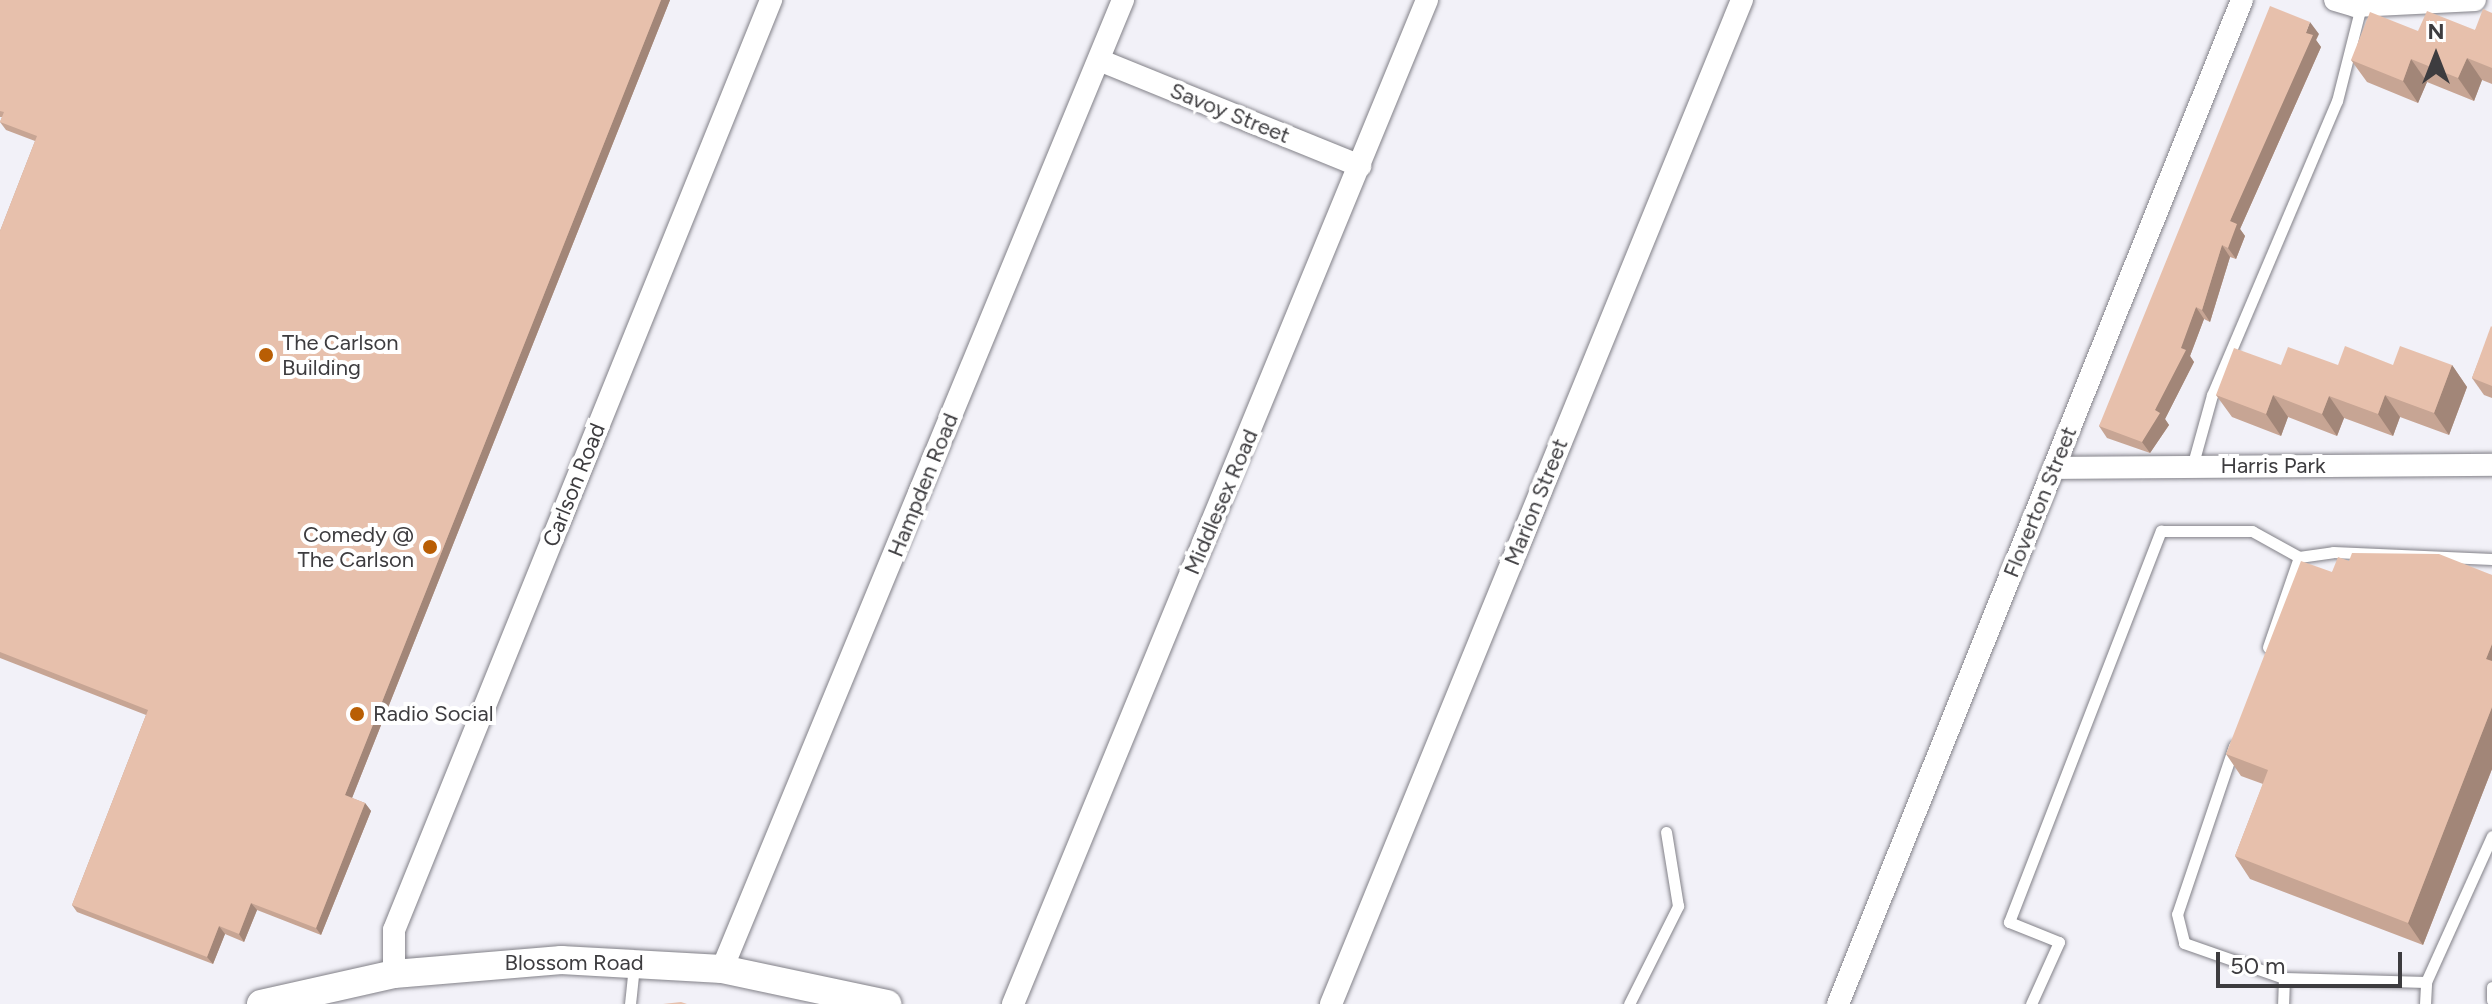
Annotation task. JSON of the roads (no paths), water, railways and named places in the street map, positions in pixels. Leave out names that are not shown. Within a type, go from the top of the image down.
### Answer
[{"type":"street","name":"Carlson Road","points":[[394,974],[394,930],[771,0]]},
{"type":"street","name":"Hampden Road","points":[[722,969],[1123,0]]},
{"type":"street","name":"Middlesex Road","points":[[1013,1004],[1427,0]]},
{"type":"street","name":"Marion Street","points":[[1331,1004],[1742,0]]},
{"type":"street","name":"Floverton Street","points":[[1838,1004],[2242,0]]},
{"type":"street","points":[[2335,0],[2361,6],[2475,0]]},
{"type":"street","name":"Savoy Street","points":[[1099,60],[1360,166]]},
{"type":"street","name":"Harris Park","points":[[2054,468],[2492,465]]},
{"type":"street","name":"Blossom Road","points":[[261,1004],[394,974],[635,961],[722,969],[887,1004]]},
{"type":"lane","points":[[2192,467],[2212,395],[2337,101],[2361,6]]},
{"type":"lane","points":[[2031,1004],[2059,942],[2009,922],[2161,531],[2252,531],[2299,557],[2333,552],[2492,559]]},
{"type":"lane","points":[[2263,661],[2299,557]]},
{"type":"lane","points":[[2238,736],[2177,914],[2184,943],[2284,978],[2426,982]]},
{"type":"lane","points":[[1629,1004],[1678,906],[1666,832]]},
{"type":"lane","points":[[2425,1004],[2426,982],[2492,836]]},
{"type":"lane","points":[[630,1004],[635,961]]},
{"type":"lane","points":[[2283,1004],[2284,978]]},
{"type":"lane","points":[[2492,987],[2492,1000]]},
{"type":"place","name":"The Carlson Building","points":[[266,355]]},
{"type":"place","name":"Comedy @ The Carlson","points":[[430,547]]},
{"type":"place","name":"Radio Social","points":[[357,714]]}]
